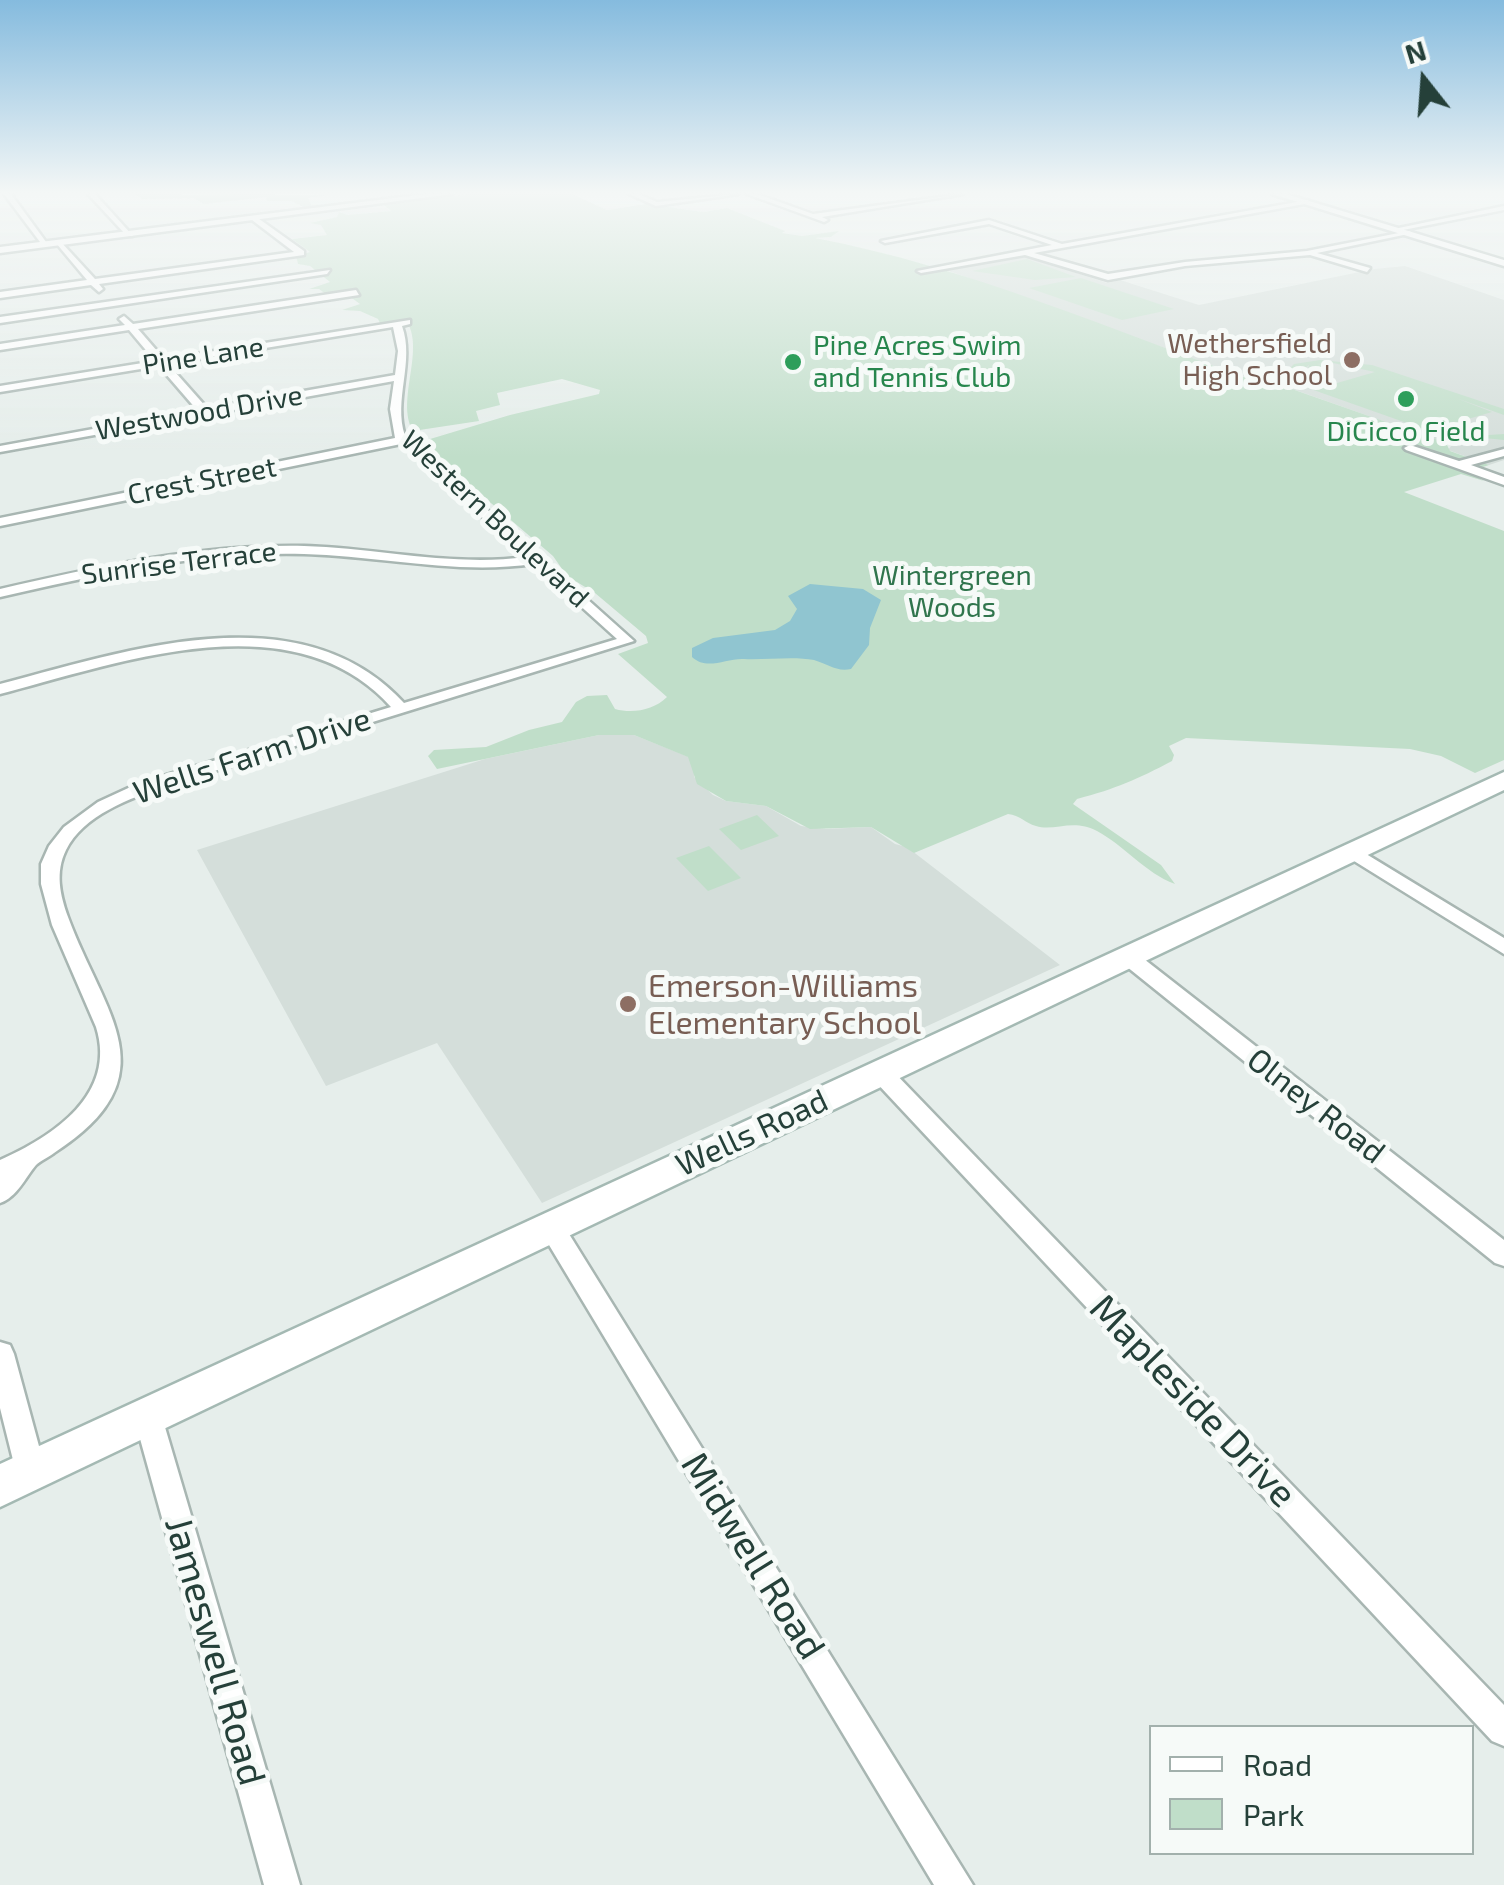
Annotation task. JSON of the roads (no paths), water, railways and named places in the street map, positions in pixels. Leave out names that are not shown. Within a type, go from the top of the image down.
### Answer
[{"type":"main road","name":"Wells Road","points":[[16,1479],[1504,780]]},
{"type":"street","points":[[0,294],[93,282],[204,412]]},
{"type":"street","points":[[0,320],[260,282]]},
{"type":"street","points":[[0,348],[356,293]]},
{"type":"street","name":"Pine Lane","points":[[0,389],[402,323]]},
{"type":"street","name":"Western Boulevard","points":[[402,323],[395,420],[403,440],[628,640]]},
{"type":"street","name":"Westwood Drive","points":[[0,449],[398,377]]},
{"type":"street","name":"Crest Street","points":[[0,522],[403,440]]},
{"type":"street","points":[[1410,448],[1504,481]]},
{"type":"street","points":[[1459,466],[1504,452]]},
{"type":"street","name":"Sunrise Terrace","points":[[0,593],[122,566],[236,552],[356,552],[478,568],[537,560]]},
{"type":"street","name":"Wells Farm Drive","points":[[0,1171],[60,1138],[82,1118],[105,1084],[112,1061],[109,1034],[50,888],[50,867],[64,838],[93,813],[141,789],[628,640]]},
{"type":"street","points":[[0,689],[162,650],[254,644],[305,650],[347,664],[376,683],[401,709]]},
{"type":"street","points":[[1353,852],[1504,947]]},
{"type":"street","name":"Olney Road","points":[[1128,957],[1504,1255]]},
{"type":"street","name":"Mapleside Drive","points":[[881,1073],[1504,1729]]},
{"type":"street","name":"Wells Farm Drive","points":[[0,1193],[32,1156]]},
{"type":"street","name":"Midwell Road","points":[[552,1228],[954,1885]]},
{"type":"street","points":[[0,1354],[16,1479]]},
{"type":"street","name":"Jameswell Road","points":[[148,1417],[282,1885]]},
{"type":"water","points":[[810,584],[863,589],[881,600],[870,628],[869,645],[851,669],[836,669],[806,659],[737,659],[710,664],[692,657],[692,648],[713,638],[775,630],[790,621],[797,609],[788,596]]},
{"type":"place","name":"Wethersfield High School","points":[[1352,360]]},
{"type":"place","name":"Pine Acres Swim and Tennis Club","points":[[793,362]]},
{"type":"place","name":"DiCicco Field","points":[[1406,399]]},
{"type":"place","name":"Emerson-Williams Elementary School","points":[[628,1004]]},
{"type":"park label","name":"Wintergreen Woods","points":[[952,592]]}]
